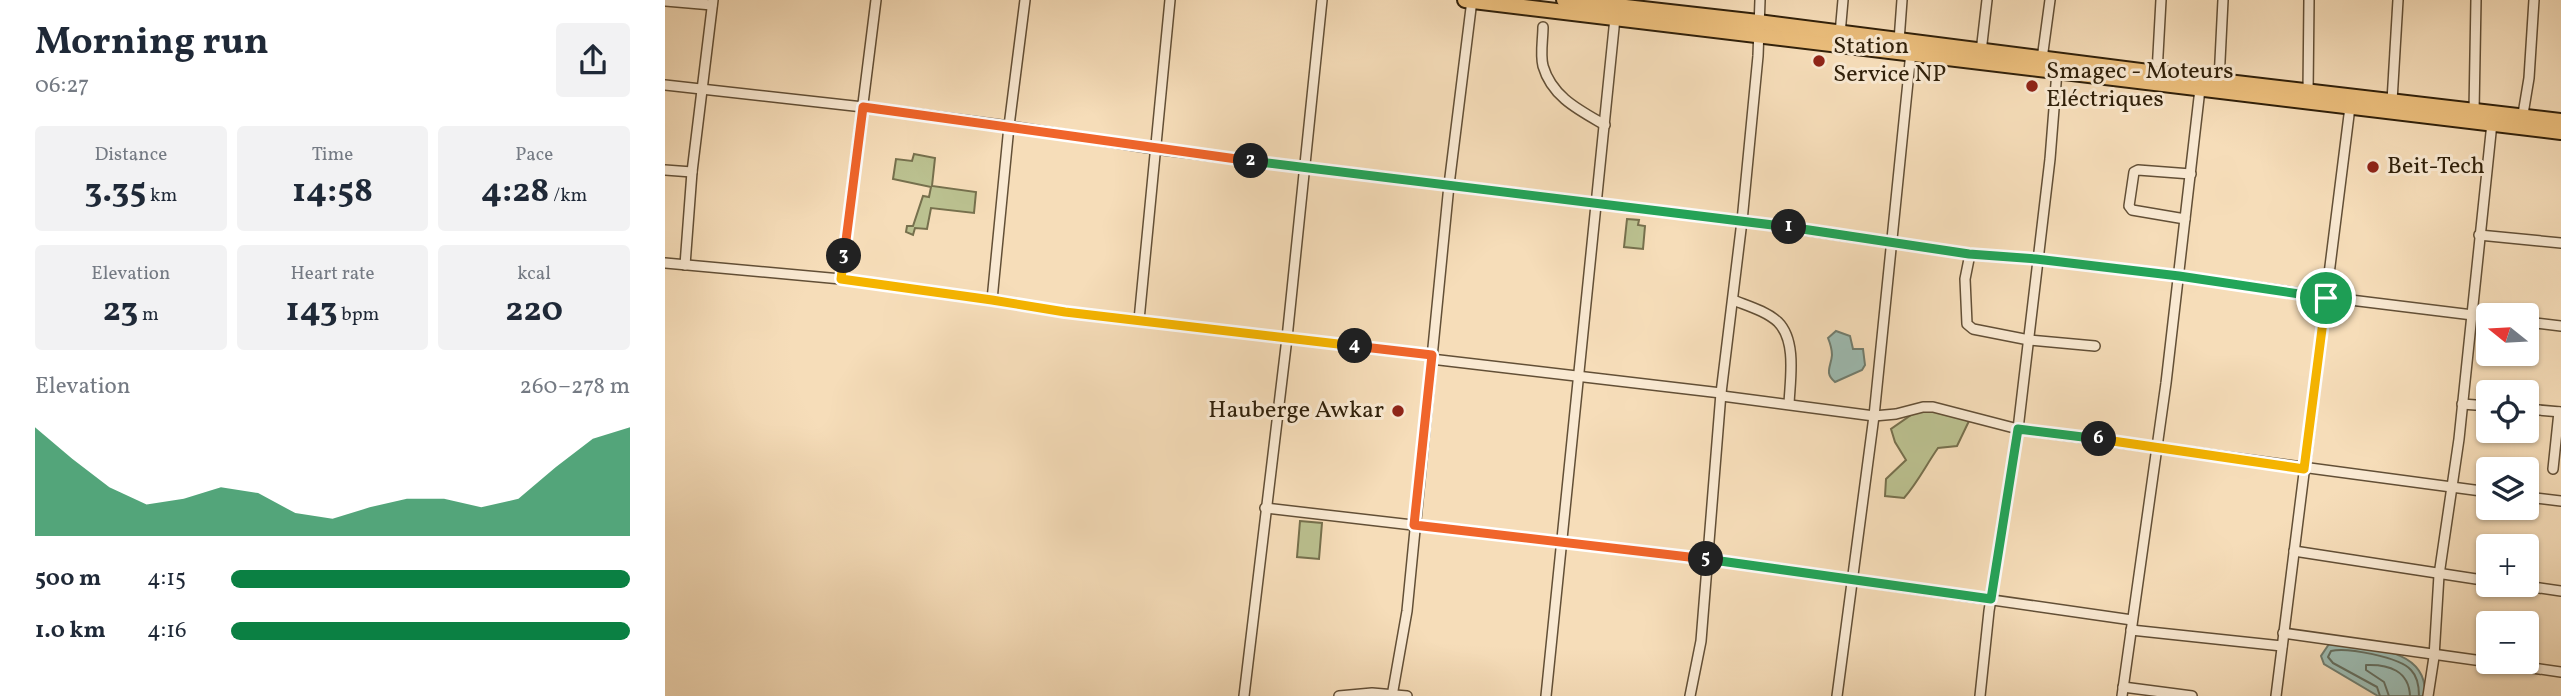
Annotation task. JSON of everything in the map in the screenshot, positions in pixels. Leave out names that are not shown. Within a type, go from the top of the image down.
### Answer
[{"type":"highway","points":[[1465,0],[1617,8],[1675,6],[1759,28],[1840,34],[2474,111],[2561,132]]},
{"type":"highway","points":[[1564,0],[1911,52],[2200,89],[2491,123],[2561,121]]},
{"type":"street","points":[[841,279],[876,0]]},
{"type":"street","points":[[992,300],[1009,126],[1025,0]]},
{"type":"street","points":[[1139,320],[1170,0]]},
{"type":"street","points":[[1244,696],[1287,338],[1322,0]]},
{"type":"street","points":[[1392,695],[1407,611],[1449,185],[1472,0]]},
{"type":"street","points":[[1690,696],[1700,640],[1721,395],[1742,221],[1760,0]]},
{"type":"street","points":[[1840,34],[1843,0]]},
{"type":"street","points":[[1899,41],[1902,0]]},
{"type":"street","points":[[1981,52],[1987,0]]},
{"type":"street","points":[[2042,59],[2050,0]]},
{"type":"street","points":[[2157,73],[2161,0]]},
{"type":"street","points":[[2219,81],[2223,0]]},
{"type":"street","points":[[2308,92],[2309,0]]},
{"type":"street","points":[[2392,102],[2398,0]]},
{"type":"street","points":[[2474,111],[2476,0]]},
{"type":"street","points":[[2522,122],[2529,78],[2534,0]]},
{"type":"street","points":[[665,1],[712,2],[692,172],[685,265]]},
{"type":"street","points":[[1546,696],[1617,8]]},
{"type":"street","points":[[1543,27],[1543,64],[1553,86],[1567,103],[1605,125]]},
{"type":"street","points":[[1837,696],[1874,415],[1911,52]]},
{"type":"street","points":[[1980,696],[1991,599],[2029,340],[2036,259],[2050,159],[2057,71]]},
{"type":"street","points":[[665,85],[863,107],[1155,149],[1742,221],[1969,254],[2179,276],[2326,298],[2476,316]]},
{"type":"street","points":[[2192,696],[2122,691],[2157,446],[2200,89]]},
{"type":"street","points":[[2276,696],[2350,107]]},
{"type":"street","points":[[2428,696],[2434,656],[2439,575],[2453,487],[2491,123]]},
{"type":"street","points":[[665,170],[692,172]]},
{"type":"street","points":[[2185,219],[2132,210],[2129,206],[2132,179],[2134,172],[2138,170],[2191,174]]},
{"type":"street","points":[[2479,235],[2561,243]]},
{"type":"street","points":[[1969,254],[1965,279],[1968,324],[1973,329],[2029,340],[2095,346]]},
{"type":"street","points":[[665,263],[841,279],[1065,312],[1287,338],[1874,415],[1896,415],[1923,407],[1933,407],[2018,429],[2476,490]]},
{"type":"street","points":[[1733,300],[1767,314],[1779,323],[1786,334],[1790,358],[1790,404]]},
{"type":"street","points":[[2539,323],[2561,326]]},
{"type":"street","points":[[2462,404],[2476,405]]},
{"type":"street","points":[[2539,411],[2560,412],[2553,469]]},
{"type":"street","points":[[2539,498],[2561,501]]},
{"type":"street","points":[[1265,508],[1707,559],[1991,599],[2131,625],[2282,646]]},
{"type":"street","points":[[2294,551],[2476,579]]},
{"type":"street","points":[[2539,588],[2561,591]]},
{"type":"street","points":[[2283,633],[2561,672]]},
{"type":"street","points":[[1339,696],[1407,696]]},
{"type":"green space","points":[[914,154],[935,158],[932,186],[976,192],[974,213],[931,208],[927,229],[915,228],[913,235],[906,232],[907,226],[913,226],[923,196],[929,197],[931,187],[893,179],[896,159],[912,161]]},
{"type":"green space","points":[[1627,219],[1639,220],[1638,225],[1645,226],[1643,249],[1624,247]]},
{"type":"green space","points":[[1934,409],[1969,421],[1957,446],[1938,448],[1904,498],[1885,496],[1886,479],[1906,460],[1891,429],[1914,413]]},
{"type":"green space","points":[[1300,521],[1322,523],[1319,559],[1297,557]]},
{"type":"water","points":[[1836,331],[1850,336],[1853,349],[1863,349],[1865,365],[1862,370],[1835,382],[1829,373],[1832,355],[1828,338]]},
{"type":"water","points":[[2329,644],[2376,649],[2405,658],[2416,667],[2423,679],[2425,696],[2378,696],[2324,664],[2321,656]]},
{"type":"place","name":"Station Service NP","points":[[1819,61]]},
{"type":"place","name":"Smagec - Moteurs Eléctriques","points":[[2032,86]]},
{"type":"place","name":"Beit-Tech","points":[[2373,167]]},
{"type":"place","name":"Hauberge Awkar","points":[[1398,411]]},
{"type":"route","points":[[863,107],[1155,149],[1742,221],[1969,254],[2179,276],[2326,298],[2304,469],[2157,446],[2018,429],[1991,599],[1707,559],[1414,525],[1432,355],[1065,312],[841,279],[863,107]]}]
